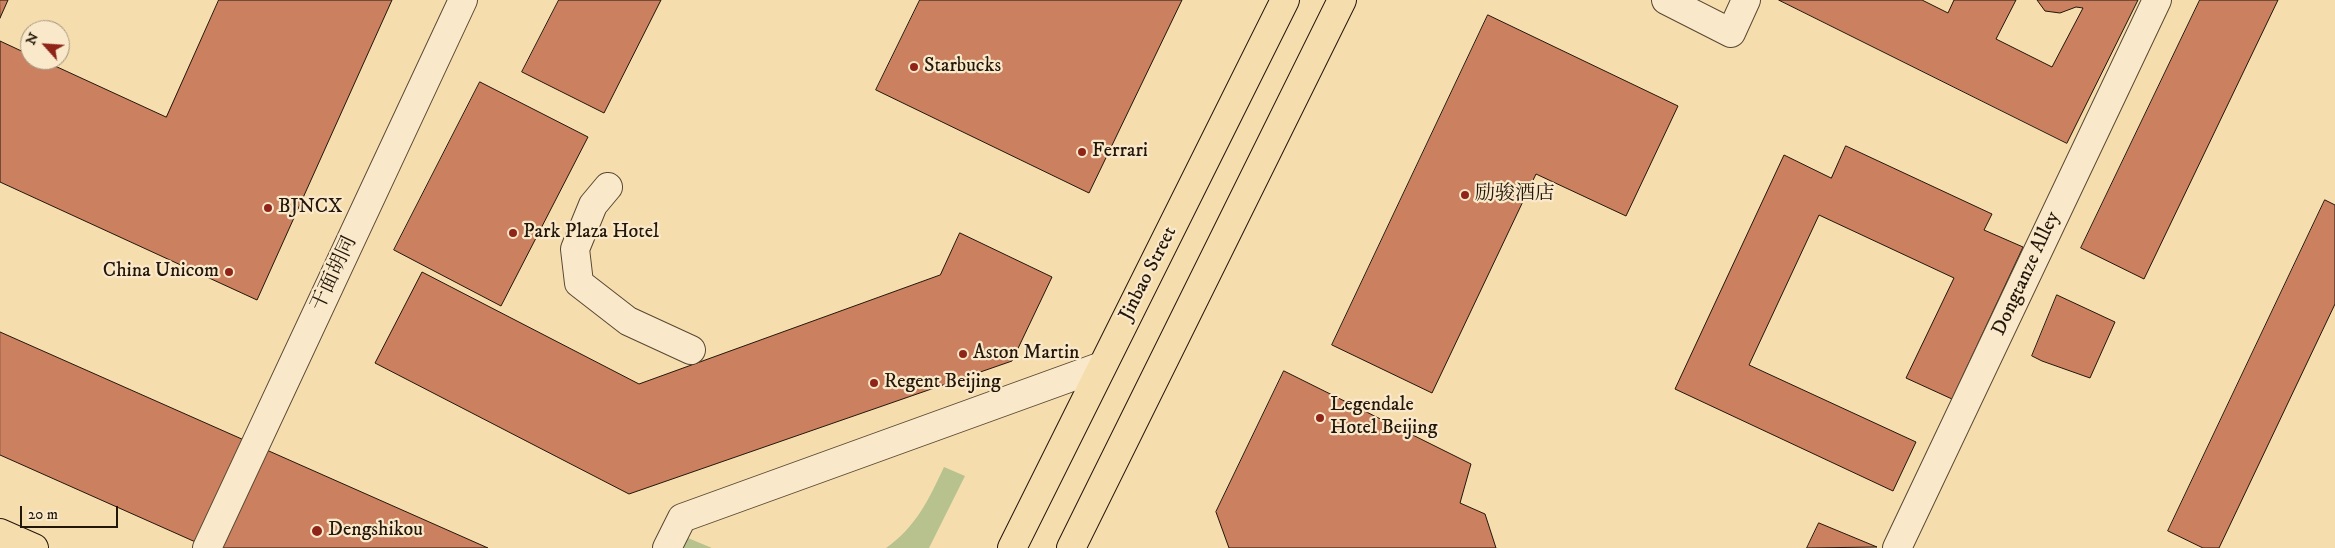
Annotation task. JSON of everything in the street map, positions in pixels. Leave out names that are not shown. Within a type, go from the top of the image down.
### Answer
[{"type":"main road","name":"Jinbao Street","points":[[1012,548],[1285,0]]},
{"type":"main road","points":[[1071,548],[1342,0]]},
{"type":"main road","points":[[0,533],[34,548]]},
{"type":"street","name":"干面胡同","points":[[207,548],[463,0]]},
{"type":"street","points":[[1666,0],[1731,33],[1746,0]]},
{"type":"street","name":"Dongtanze Alley","points":[[1898,548],[2157,0]]},
{"type":"street","points":[[608,187],[593,205],[575,249],[579,283],[628,322],[691,350]]},
{"type":"street","points":[[667,548],[682,518],[1102,366]]},
{"type":"green space","points":[[944,467],[965,476],[929,548],[886,548],[914,522]]},
{"type":"green space","points":[[688,538],[712,548],[683,548]]},
{"type":"building","points":[[0,0],[8,0],[0,18]]},
{"type":"building","points":[[219,0],[392,0],[257,300],[0,182],[0,41],[20,50],[20,70],[64,70],[166,117]]},
{"type":"building","points":[[559,0],[661,0],[604,113],[522,72]]},
{"type":"building","points":[[920,0],[1182,0],[1089,193],[876,90]]},
{"type":"building","points":[[1779,0],[1922,0],[1948,13],[1954,0],[2016,0],[1996,39],[2052,67],[2083,8],[2076,7],[2060,13],[2045,11],[2037,0],[2138,0],[2067,143]]},
{"type":"building","points":[[2200,0],[2278,0],[2144,279],[2081,248]]},
{"type":"building","name":"励骏酒店","points":[[1488,15],[1678,106],[1626,216],[1536,174],[1432,393],[1332,345]]},
{"type":"building","points":[[480,82],[588,137],[501,306],[394,250]]},
{"type":"building","points":[[1846,146],[1992,214],[1984,230],[2023,247],[1952,399],[1906,378],[1954,278],[1819,215],[1749,365],[1916,442],[1893,491],[1675,389],[1784,155],[1831,178]]},
{"type":"building","points":[[2325,200],[2335,205],[2335,304],[2219,548],[2203,548],[2168,531]]},
{"type":"building","points":[[960,233],[1052,277],[1012,361],[629,494],[375,363],[422,272],[639,384],[940,275]]},
{"type":"building","points":[[2057,295],[2115,322],[2090,378],[2032,356]]},
{"type":"building","points":[[0,332],[488,548],[209,548],[0,455]]},
{"type":"building","name":"Legendale Hotel Beijing","points":[[1284,371],[1471,464],[1460,503],[1485,514],[1496,548],[1229,548],[1216,512]]},
{"type":"building","points":[[1819,523],[1877,547],[1807,548]]},
{"type":"place","name":"Starbucks","points":[[914,67]]},
{"type":"place","name":"Ferrari","points":[[1082,152]]},
{"type":"place","name":"励骏酒店","points":[[1465,195]]},
{"type":"place","name":"BJNCX","points":[[268,208]]},
{"type":"place","name":"Park Plaza Hotel","points":[[513,233]]},
{"type":"place","name":"China Unicom","points":[[229,272]]},
{"type":"place","name":"Aston Martin","points":[[963,354]]},
{"type":"place","name":"Regent Beijing","points":[[874,383]]},
{"type":"place","name":"Legendale Hotel Beijing","points":[[1320,418]]},
{"type":"place","name":"Dengshikou","points":[[317,531]]}]
